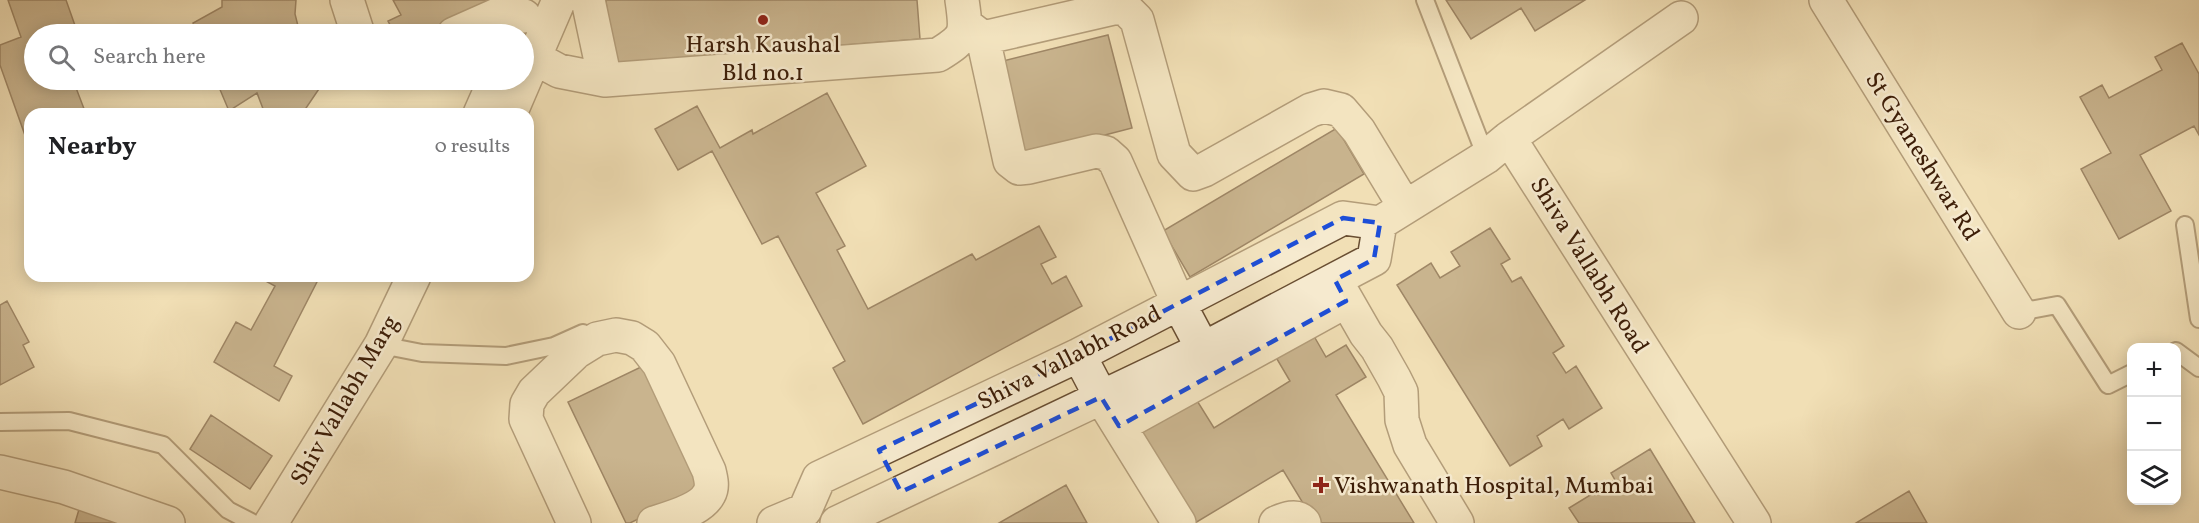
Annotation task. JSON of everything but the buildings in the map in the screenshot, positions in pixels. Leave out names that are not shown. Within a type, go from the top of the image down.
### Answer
[{"type":"street","points":[[347,0],[355,24]]},
{"type":"street","points":[[531,24],[559,0]]},
{"type":"street","points":[[588,0],[605,80]]},
{"type":"street","name":"St Gyaneshwar Rd","points":[[1826,0],[2019,312]]},
{"type":"street","points":[[970,21],[1118,7],[1127,10],[1137,20],[1174,154],[1193,174],[1311,110],[1324,106],[1341,110],[1359,131],[1392,215],[1498,148],[1681,18]]},
{"type":"street","points":[[477,24],[497,15],[520,24]]},
{"type":"street","points":[[534,37],[559,71],[605,80],[938,55],[959,42],[970,21]]},
{"type":"street","points":[[970,21],[1010,161],[1019,168],[1029,167],[1096,151],[1106,153],[1115,161],[1178,302],[1203,349]]},
{"type":"street","points":[[483,108],[491,90]]},
{"type":"street","points":[[511,108],[515,90]]},
{"type":"street","name":"Shiva Vallabh Road","points":[[1498,148],[1754,523]]},
{"type":"street","name":"Shiva Vallabh Road","points":[[1392,215],[1374,259],[1340,290],[1203,349],[836,523],[805,510],[819,478],[1079,355],[1343,218],[1392,215]]},
{"type":"street","name":"Shiv Vallabh Marg","points":[[271,523],[381,345],[411,282]]},
{"type":"street","points":[[1119,426],[1340,290],[1394,378],[1401,392],[1402,420],[1410,445],[1457,523]]},
{"type":"street","points":[[574,523],[526,419],[527,404],[534,392],[576,352],[597,339],[616,335],[632,338],[645,346],[658,364],[709,471],[712,484],[709,495],[699,503],[685,512],[654,523]]},
{"type":"street","points":[[1079,355],[1101,397],[1179,523]]},
{"type":"street","points":[[1025,380],[1047,423]]},
{"type":"street","points":[[879,450],[902,492]]},
{"type":"street","points":[[0,472],[64,487],[168,523]]},
{"type":"street","points":[[774,523],[805,510]]},
{"type":"street","points":[[1276,523],[1294,517],[1304,523]]},
{"type":"lane","points":[[1425,0],[1498,148]]},
{"type":"lane","points":[[2185,225],[2199,319]]},
{"type":"lane","points":[[2019,312],[2057,305],[2108,385],[2127,376]]},
{"type":"lane","points":[[381,345],[422,353],[506,356],[554,346],[596,327]]},
{"type":"lane","points":[[2181,355],[2199,368]]},
{"type":"lane","points":[[0,422],[69,421],[163,445],[228,510],[253,523]]},
{"type":"highlighted area","points":[[1343,218],[1380,223],[1374,259],[1335,280],[1346,301],[1119,426],[1101,397],[901,492],[879,450],[1079,355]]},
{"type":"place","name":"Harsh Kaushal Bld no.1","points":[[763,20]]},
{"type":"place","name":"Vishwanath Hospital, Mumbai","points":[[1321,485]]}]
